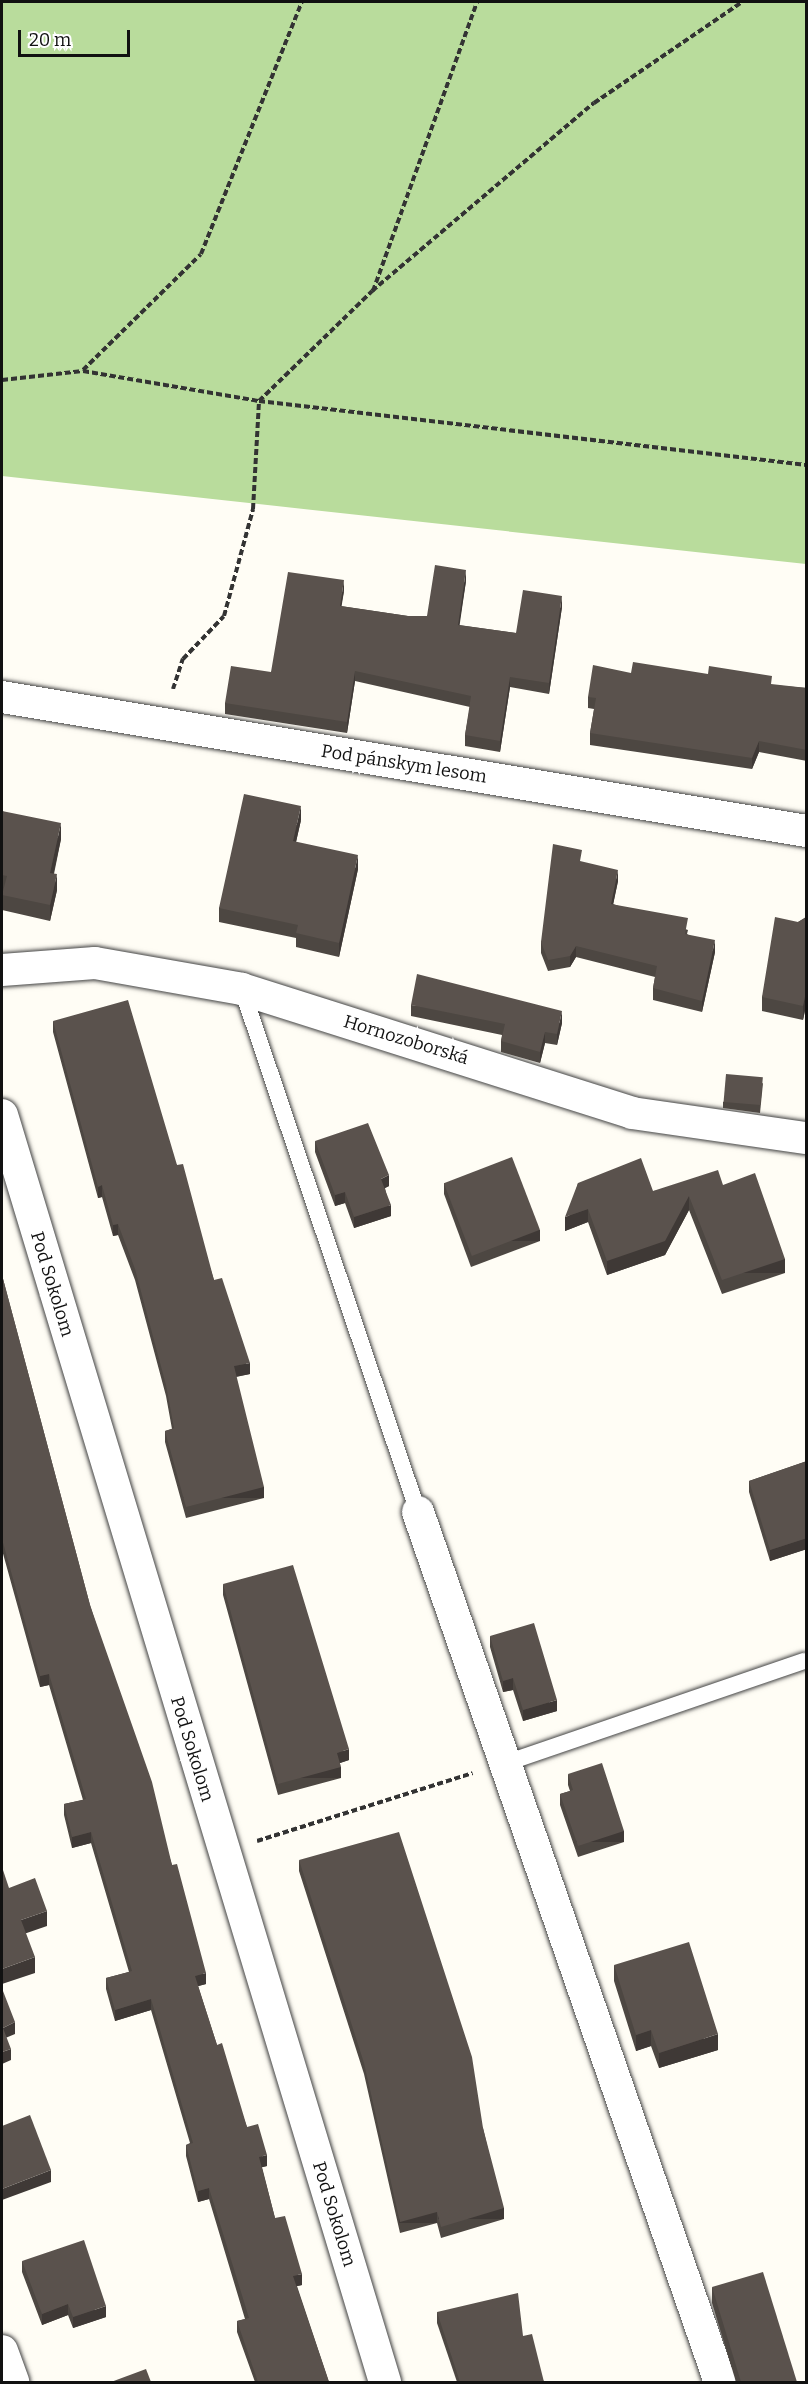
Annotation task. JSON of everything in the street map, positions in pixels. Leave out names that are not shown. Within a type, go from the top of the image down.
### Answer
[{"type":"street","name":"Pod pánskym lesom","points":[[2,697],[807,831]]},
{"type":"street","name":"Hornozoborská","points":[[2,970],[95,963],[242,989],[632,1113],[807,1138]]},
{"type":"street","name":"Pod Sokolom","points":[[2,1115],[385,2382]]},
{"type":"street","points":[[418,1512],[720,2382]]},
{"type":"street","points":[[2,2351],[13,2382]]},
{"type":"lane","points":[[242,989],[418,1512]]},
{"type":"lane","points":[[506,1763],[804,1661]]},
{"type":"path","points":[[83,371],[201,254],[302,2]]},
{"type":"path","points":[[372,291],[477,2]]},
{"type":"path","points":[[161,724],[183,659],[224,616],[253,509],[259,401],[372,291],[594,103],[742,2]]},
{"type":"path","points":[[2,380],[83,371],[259,401],[807,465]]},
{"type":"path","points":[[223,1852],[506,1763]]},
{"type":"green space","points":[[2,2],[806,2],[806,564],[2,476]]},
{"type":"building","points":[[435,565],[466,570],[458,625],[516,633],[523,590],[562,596],[549,683],[510,677],[500,741],[465,735],[471,696],[355,671],[347,722],[225,703],[231,666],[271,672],[288,572],[344,580],[340,606],[408,616],[427,616]]},
{"type":"building","points":[[633,662],[708,674],[709,666],[772,676],[771,684],[807,688],[807,750],[759,741],[752,758],[590,733],[596,698],[588,697],[593,665],[631,673]]},
{"type":"building","points":[[244,794],[301,806],[293,841],[358,855],[339,943],[296,933],[298,925],[219,908]]},
{"type":"building","points":[[2,811],[61,823],[50,873],[57,874],[50,905],[2,895],[7,876],[2,875]]},
{"type":"building","points":[[553,844],[582,850],[580,861],[618,870],[611,904],[688,918],[685,934],[715,940],[702,1001],[653,988],[657,966],[576,946],[570,956],[548,960],[541,942]]},
{"type":"building","points":[[775,917],[798,922],[807,917],[807,987],[803,1006],[762,997]]},
{"type":"building","points":[[417,974],[562,1011],[557,1034],[545,1032],[540,1052],[501,1041],[505,1024],[411,1005]]},
{"type":"building","points":[[128,1000],[177,1165],[183,1164],[214,1280],[222,1278],[250,1363],[234,1366],[264,1487],[186,1507],[165,1431],[174,1428],[166,1385],[135,1269],[118,1224],[113,1225],[102,1185],[98,1187],[53,1021]]},
{"type":"building","points":[[726,1074],[763,1077],[760,1105],[724,1102]]},
{"type":"building","points":[[368,1123],[389,1175],[381,1179],[391,1205],[354,1217],[345,1192],[335,1195],[315,1141]]},
{"type":"building","points":[[512,1157],[540,1230],[472,1256],[444,1183]]},
{"type":"building","points":[[641,1158],[653,1191],[718,1170],[723,1185],[755,1173],[785,1259],[722,1280],[689,1196],[665,1241],[607,1261],[588,1209],[565,1217],[578,1183]]},
{"type":"building","points":[[2,1275],[90,1605],[152,1782],[172,1865],[177,1864],[206,1973],[195,1976],[217,2045],[222,2043],[247,2127],[258,2124],[267,2155],[259,2157],[275,2218],[285,2216],[302,2274],[293,2276],[329,2382],[258,2382],[237,2321],[249,2318],[209,2188],[198,2191],[186,2145],[193,2143],[151,1999],[115,2010],[106,1978],[132,1971],[91,1832],[72,1837],[64,1804],[86,1799],[49,1674],[40,1676],[2,1539]]},
{"type":"building","points":[[807,1461],[807,1538],[770,1550],[749,1481]]},
{"type":"building","points":[[293,1565],[349,1749],[337,1753],[341,1767],[278,1784],[223,1584]]},
{"type":"building","points":[[534,1623],[557,1700],[523,1710],[513,1678],[503,1681],[490,1636]]},
{"type":"building","points":[[602,1763],[624,1831],[578,1846],[560,1794],[573,1790],[568,1774]]},
{"type":"building","points":[[399,1832],[472,2057],[483,2128],[504,2208],[441,2227],[437,2212],[400,2222],[364,2063],[299,1860]]},
{"type":"building","points":[[2,1870],[9,1888],[35,1878],[47,1911],[21,1920],[35,1957],[2,1969]]},
{"type":"building","points":[[689,1942],[718,2034],[659,2053],[651,2030],[636,2035],[614,1965]]},
{"type":"building","points":[[2,1992],[15,2022],[3,2028],[11,2049],[2,2052]]},
{"type":"building","points":[[30,2115],[51,2170],[2,2189],[2,2126]]},
{"type":"building","points":[[84,2240],[106,2306],[73,2317],[68,2304],[42,2314],[22,2261]]},
{"type":"building","points":[[763,2272],[797,2382],[741,2382],[712,2287]]},
{"type":"building","points":[[518,2293],[523,2336],[532,2334],[544,2382],[460,2382],[437,2312]]},
{"type":"building","points":[[146,2369],[151,2382],[111,2382]]}]
